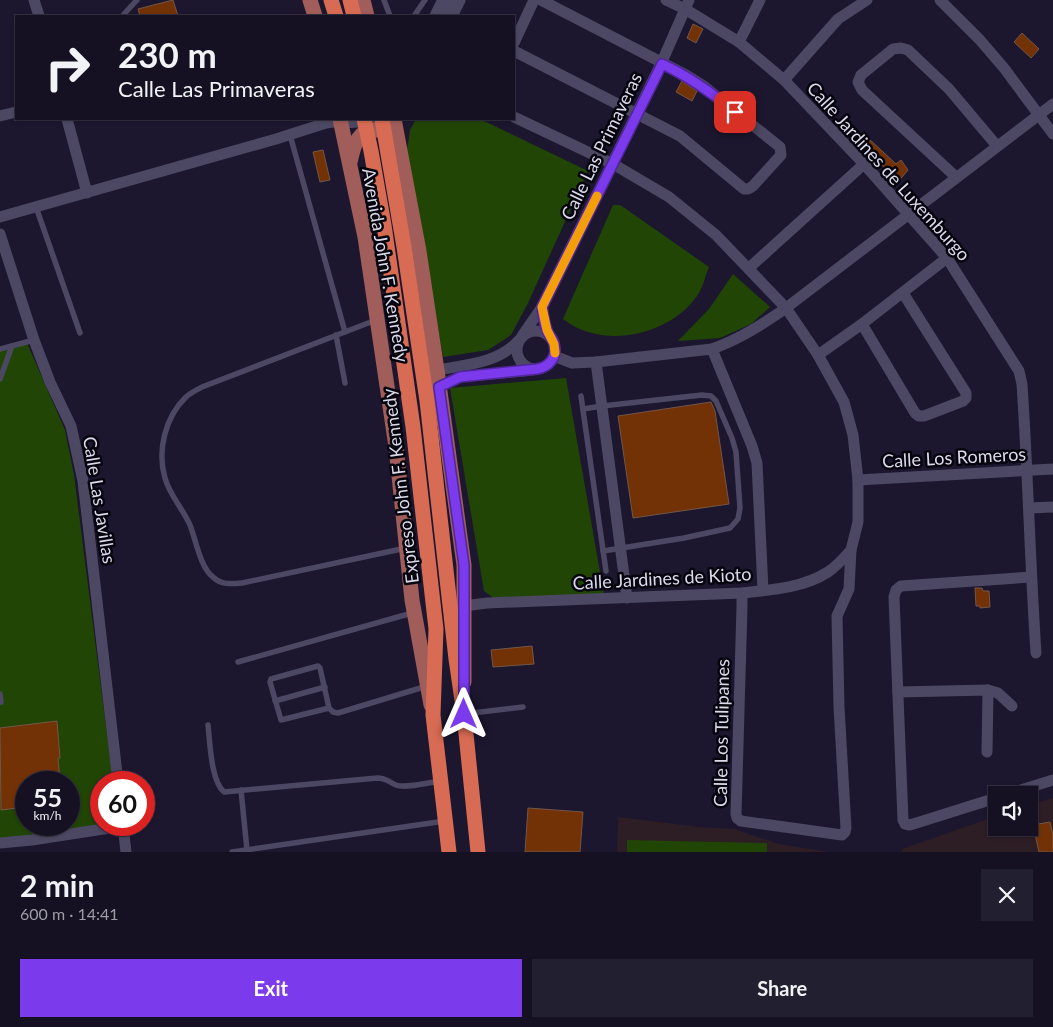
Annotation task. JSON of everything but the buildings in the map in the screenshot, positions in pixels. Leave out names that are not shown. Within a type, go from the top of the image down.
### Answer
[{"type":"highway","points":[[331,0],[336,15]]},
{"type":"highway","points":[[350,0],[354,15]]},
{"type":"highway","name":"Expreso John F. Kennedy","points":[[364,120],[384,225],[419,482],[436,629],[433,715],[449,852]]},
{"type":"highway","name":"Expreso John F. Kennedy","points":[[380,120],[414,315],[464,714],[478,852]]},
{"type":"main road","points":[[310,0],[315,15]]},
{"type":"main road","points":[[363,0],[367,15]]},
{"type":"main road","points":[[438,15],[445,0]]},
{"type":"main road","points":[[450,15],[458,0]]},
{"type":"main road","points":[[334,121],[357,120]]},
{"type":"main road","name":"Avenida John F. Kennedy","points":[[394,120],[419,252],[464,565],[464,714]]},
{"type":"main road","points":[[399,144],[403,120]]},
{"type":"main road","name":"Avenida John F. Kennedy","points":[[334,121],[350,163],[365,236],[396,448],[414,612],[433,715]]},
{"type":"main road","points":[[350,163],[358,140],[369,131],[376,129],[387,132],[399,144]]},
{"type":"main road","points":[[475,827],[483,852]]},
{"type":"street","points":[[34,0],[39,15]]},
{"type":"street","points":[[515,40],[534,0]]},
{"type":"street","points":[[515,52],[680,136],[744,189],[753,186],[781,155],[780,147],[705,87],[686,75],[541,0]]},
{"type":"street","name":"Calle Jardines de Luxemburgo","points":[[666,0],[687,5],[739,42],[784,80],[864,164],[947,258],[1019,371],[1022,384],[1036,653]]},
{"type":"street","points":[[739,42],[760,0]]},
{"type":"street","points":[[784,80],[838,19],[867,0]]},
{"type":"street","points":[[944,1],[1004,68],[1053,134]]},
{"type":"street","name":"Calle Las Primaveras","points":[[437,370],[487,360],[511,350],[542,307],[662,64],[687,5]]},
{"type":"street","points":[[956,177],[862,90],[858,82],[861,75],[893,49],[901,48],[908,50],[950,89],[996,146]]},
{"type":"street","points":[[554,356],[572,362],[596,362],[712,349],[730,342],[756,328],[786,308],[1053,104]]},
{"type":"street","points":[[0,116],[15,112]]},
{"type":"street","points":[[515,117],[612,164],[669,197],[716,235],[786,308],[818,355],[844,402],[852,435],[858,480],[858,522],[851,550]]},
{"type":"street","points":[[67,120],[88,193]]},
{"type":"street","points":[[0,217],[334,121]]},
{"type":"street","points":[[749,268],[864,164]]},
{"type":"street","name":"Calle Las Javillas","points":[[0,234],[34,340],[50,382],[71,426],[83,481],[117,771]]},
{"type":"street","points":[[818,355],[862,324],[947,258]]},
{"type":"street","points":[[862,324],[919,416],[924,416],[963,401],[966,398],[966,393],[903,293]]},
{"type":"street","points":[[439,387],[460,377],[537,369],[547,365],[554,356],[554,344],[548,335],[542,307]]},
{"type":"street","points":[[537,369],[530,368],[520,360],[516,347],[520,338],[527,332],[538,330],[548,335]]},
{"type":"street","points":[[712,349],[752,446],[757,463],[763,590]]},
{"type":"street","points":[[596,362],[627,598]]},
{"type":"street","name":"Calle Los Romeros","points":[[858,480],[1053,469]]},
{"type":"street","points":[[1029,508],[1053,507]]},
{"type":"street","name":"Calle Jardines de Kioto","points":[[464,606],[742,593],[796,586],[828,572],[851,550]]},
{"type":"street","name":"Calle Los Tulipanes","points":[[742,593],[737,818],[741,821],[837,836],[842,835],[846,828],[839,707],[837,616],[849,589],[851,550]]},
{"type":"street","points":[[988,801],[910,825],[905,824],[903,820],[894,597],[896,590],[901,586],[1031,577]]},
{"type":"street","points":[[898,692],[988,690],[998,693],[1012,706]]},
{"type":"street","points":[[987,752],[988,690]]},
{"type":"street","points":[[1034,786],[1053,780]]},
{"type":"street","points":[[0,843],[90,831]]},
{"type":"street","points":[[124,836],[126,852]]},
{"type":"lane","points":[[124,14],[137,0]]},
{"type":"lane","points":[[384,0],[390,15]]},
{"type":"lane","points":[[415,15],[425,0]]},
{"type":"lane","points":[[290,135],[345,332]]},
{"type":"lane","points":[[36,207],[80,333]]},
{"type":"lane","points":[[376,320],[202,387],[187,396],[172,414],[163,439],[161,462],[165,480],[175,500],[186,515],[206,570],[219,582],[229,584],[250,581],[408,547]]},
{"type":"lane","points":[[336,335],[345,384]]},
{"type":"lane","points":[[0,349],[34,340]]},
{"type":"lane","points":[[0,379],[12,346]]},
{"type":"lane","points":[[583,409],[702,395],[710,396],[716,401],[732,438],[738,468],[740,508],[738,519],[730,528],[602,550]]},
{"type":"lane","points":[[581,396],[606,571]]},
{"type":"lane","points":[[238,662],[414,612]]},
{"type":"lane","points":[[329,708],[281,720],[270,682],[274,677],[318,666],[329,708],[333,712],[338,713],[427,686]]},
{"type":"lane","points":[[275,701],[325,687]]},
{"type":"lane","points":[[0,694],[1,702]]},
{"type":"lane","points":[[464,714],[523,707]]},
{"type":"lane","points":[[208,725],[215,778],[218,787],[224,792],[377,778],[404,786],[441,781]]},
{"type":"lane","points":[[241,790],[247,850]]},
{"type":"lane","points":[[232,852],[445,821]]},
{"type":"shaded area","points":[[1053,798],[1053,852],[902,852],[902,849],[988,819],[988,836],[1038,836],[1038,802]]},
{"type":"shaded area","points":[[618,817],[699,827],[734,829],[779,844],[829,852],[617,852]]},
{"type":"green space","points":[[415,120],[482,120],[588,171],[528,303],[511,335],[488,350],[443,357],[407,150],[410,130]]},
{"type":"green space","points":[[613,205],[620,205],[709,267],[697,296],[685,310],[670,321],[653,329],[615,336],[596,334],[579,329],[563,319]]},
{"type":"green space","points":[[733,274],[770,307],[751,324],[720,338],[678,341],[709,309]]},
{"type":"green space","points":[[27,343],[65,430],[74,475],[112,771],[90,771],[90,827],[80,829],[80,771],[15,771],[15,836],[48,836],[0,846],[0,349]]},
{"type":"green space","points":[[566,378],[604,595],[495,599],[484,591],[450,388]]},
{"type":"green space","points":[[627,840],[767,843],[767,852],[627,852]]},
{"type":"slow traffic","points":[[555,353],[554,344],[548,335],[544,323],[542,307],[597,196]]},
{"type":"route","points":[[464,714],[464,565],[439,387],[460,377],[537,369],[542,368],[551,361],[555,350],[544,323],[542,307],[662,64],[686,75],[705,87],[735,112]]}]
